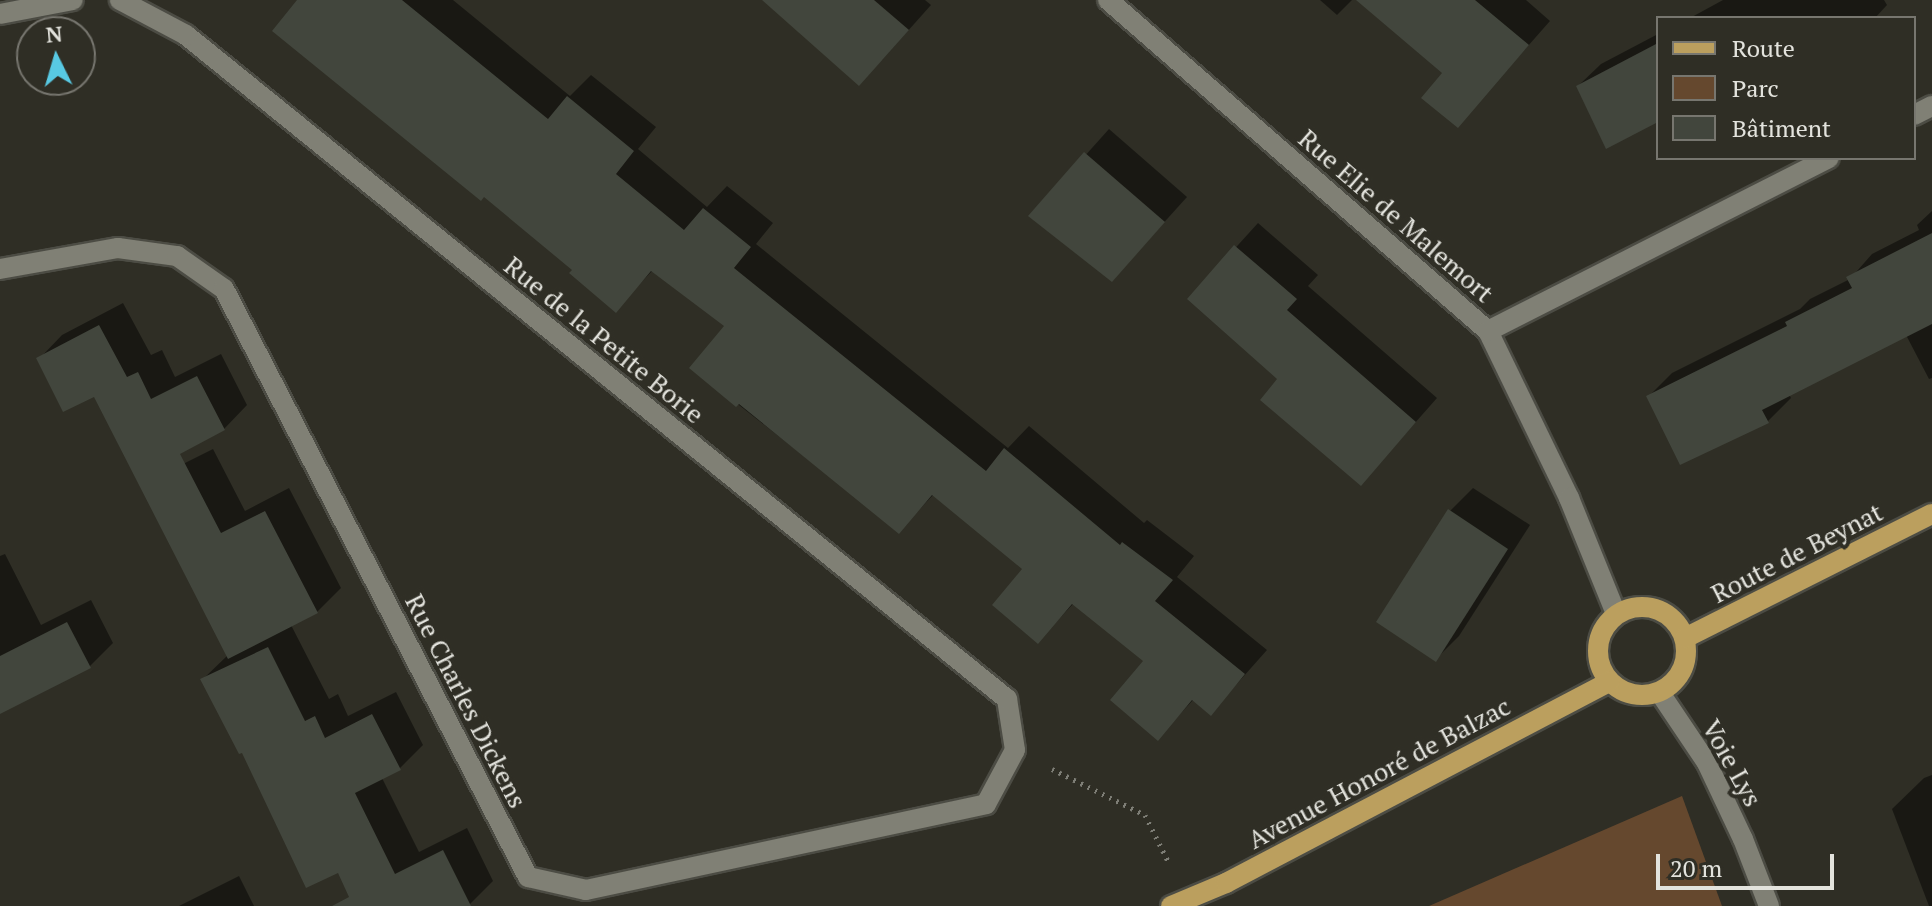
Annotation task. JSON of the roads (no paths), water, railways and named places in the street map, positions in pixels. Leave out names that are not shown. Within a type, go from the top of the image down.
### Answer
[{"type":"main road","name":"Route de Beynat","points":[[1685,638],[1932,514]]},
{"type":"main road","points":[[1636,607],[1656,609],[1674,620],[1685,638],[1686,660],[1677,679],[1660,693],[1642,696],[1624,693],[1609,682],[1600,667],[1597,649],[1603,630],[1616,614],[1636,607]]},
{"type":"main road","name":"Avenue Honoré de Balzac","points":[[1179,903],[1609,682]]},
{"type":"street","points":[[0,14],[73,0]]},
{"type":"street","name":"Rue de la Petite Borie","points":[[120,0],[186,35],[1007,699],[1015,750]]},
{"type":"street","name":"Rue Elie de Malemort","points":[[1108,0],[1488,331],[1569,498],[1616,614]]},
{"type":"street","points":[[1488,331],[1825,160]]},
{"type":"street","name":"Rue Charles Dickens","points":[[0,269],[118,248],[177,256],[224,289],[528,877],[586,890],[986,804],[1015,750]]},
{"type":"street","name":"Voie Lys","points":[[1660,693],[1707,763],[1743,839],[1769,906]]}]
